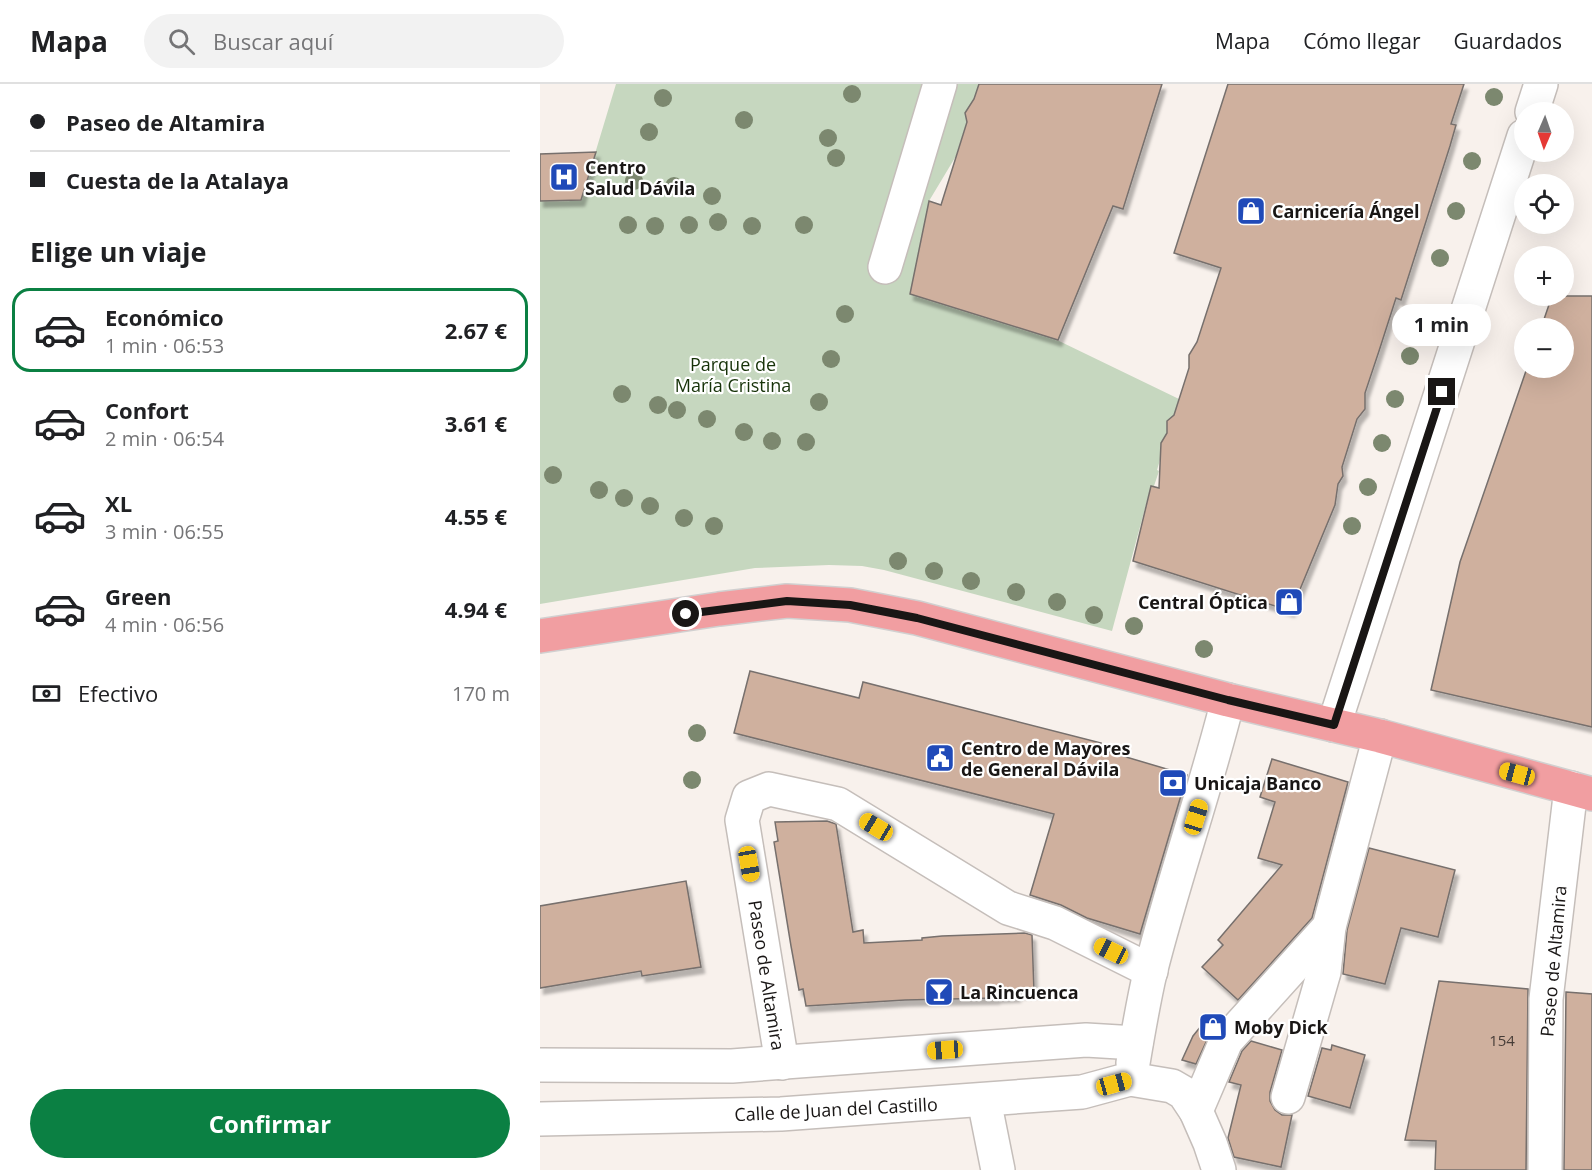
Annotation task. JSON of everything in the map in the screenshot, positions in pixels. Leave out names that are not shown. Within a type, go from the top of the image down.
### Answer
[{"type":"main road","name":"Paseo de Altamira","points":[[540,636],[787,601],[850,605],[917,618],[1228,700],[1380,736],[1582,791]]},
{"type":"street","points":[[885,267],[940,84]]},
{"type":"street","points":[[1535,102],[1541,84]]},
{"type":"street","points":[[1334,725],[1516,162]]},
{"type":"street","points":[[1220,1170],[1196,1111],[1184,1093],[1172,1086],[1130,1079],[1150,971],[1215,752],[1228,700]]},
{"type":"street","points":[[1288,1097],[1324,972],[1329,927],[1380,736]]},
{"type":"street","name":"Paseo de Altamira","points":[[782,1063],[742,820],[749,797],[769,789],[838,804],[1008,908],[1055,923],[1150,971]]},
{"type":"street","name":"Paseo de Altamira","points":[[1545,1170],[1546,999],[1582,791]]},
{"type":"street","points":[[1196,1111],[1226,1041],[1329,927]]},
{"type":"street","points":[[540,1065],[732,1066],[1086,1040],[1136,1043]]},
{"type":"street","name":"Calle de Juan del Castillo","points":[[540,1119],[781,1114],[1082,1092],[1130,1079]]},
{"type":"street","points":[[984,1100],[998,1170]]},
{"type":"green space","name":"Parque de María Cristina","points":[[616,84],[979,84],[973,102],[966,112],[967,121],[956,156],[929,201],[910,293],[1057,340],[1179,399],[1174,415],[1168,420],[1168,433],[1161,442],[1162,453],[1157,470],[1159,471],[1154,486],[1151,486],[1112,631],[862,566],[755,568],[540,604],[540,201],[581,200]]},
{"type":"building","points":[[979,84],[1162,84],[1123,209],[1113,206],[1058,340],[910,294],[929,201],[941,205],[967,122],[965,113],[974,99]]},
{"type":"building","points":[[1228,84],[1464,84],[1451,124],[1456,125],[1450,146],[1401,300],[1396,298],[1365,393],[1365,409],[1357,419],[1342,467],[1343,476],[1338,484],[1335,505],[1291,611],[1133,561],[1151,486],[1159,488],[1161,443],[1167,433],[1167,421],[1174,415],[1189,368],[1189,355],[1197,342],[1221,268],[1174,253]]},
{"type":"building","name":"Centro Salud Dávila","points":[[596,152],[581,200],[540,201],[540,154]]},
{"type":"building","points":[[1574,296],[1592,296],[1592,727],[1431,690],[1460,562],[1524,378],[1574,378],[1574,318],[1544,318],[1549,306],[1574,306]]},
{"type":"building","points":[[750,671],[859,698],[863,682],[1101,743],[1099,749],[1187,775],[1140,934],[1087,918],[1061,905],[1030,895],[1054,814],[734,733]]},
{"type":"building","points":[[1272,759],[1348,782],[1312,918],[1238,1000],[1202,967],[1223,945],[1218,940],[1282,865],[1258,858],[1275,802],[1260,797]]},
{"type":"building","points":[[827,821],[836,824],[853,932],[863,930],[864,943],[922,940],[922,938],[942,936],[1025,933],[1032,935],[1034,992],[996,998],[905,1000],[806,1006],[803,989],[799,990],[791,946],[774,842],[778,841],[775,822]]},
{"type":"building","points":[[1369,848],[1455,870],[1438,937],[1401,928],[1385,984],[1343,974],[1347,930]]},
{"type":"building","points":[[686,881],[701,967],[642,976],[641,971],[540,988],[540,906]]},
{"type":"building","points":[[1439,981],[1528,989],[1526,1170],[1435,1170],[1436,1141],[1405,1140]]},
{"type":"building","points":[[1566,992],[1592,994],[1592,1170],[1564,1170]]},
{"type":"building","points":[[1201,1026],[1212,1029],[1196,1064],[1182,1060],[1193,1036]]},
{"type":"building","points":[[1251,1041],[1282,1050],[1270,1092],[1270,1101],[1275,1110],[1282,1115],[1292,1115],[1281,1167],[1234,1157],[1228,1138],[1241,1085],[1229,1082],[1242,1051]]},
{"type":"building","points":[[1332,1045],[1365,1055],[1350,1108],[1308,1096],[1322,1048],[1331,1050]]},
{"type":"place","name":"Centro Salud Dávila","points":[[564,177]]},
{"type":"place","name":"Carnicería Ángel","points":[[1251,211]]},
{"type":"place","name":"Central Óptica","points":[[1289,602]]},
{"type":"place","name":"Centro de Mayores de General Dávila","points":[[940,758]]},
{"type":"place","name":"Unicaja Banco","points":[[1173,783]]},
{"type":"place","name":"La Rincuenca","points":[[939,992]]},
{"type":"place","name":"Moby Dick","points":[[1213,1027]]},
{"type":"route","points":[[686,614],[787,601],[850,605],[917,618],[1228,700],[1334,725],[1442,392]]}]
